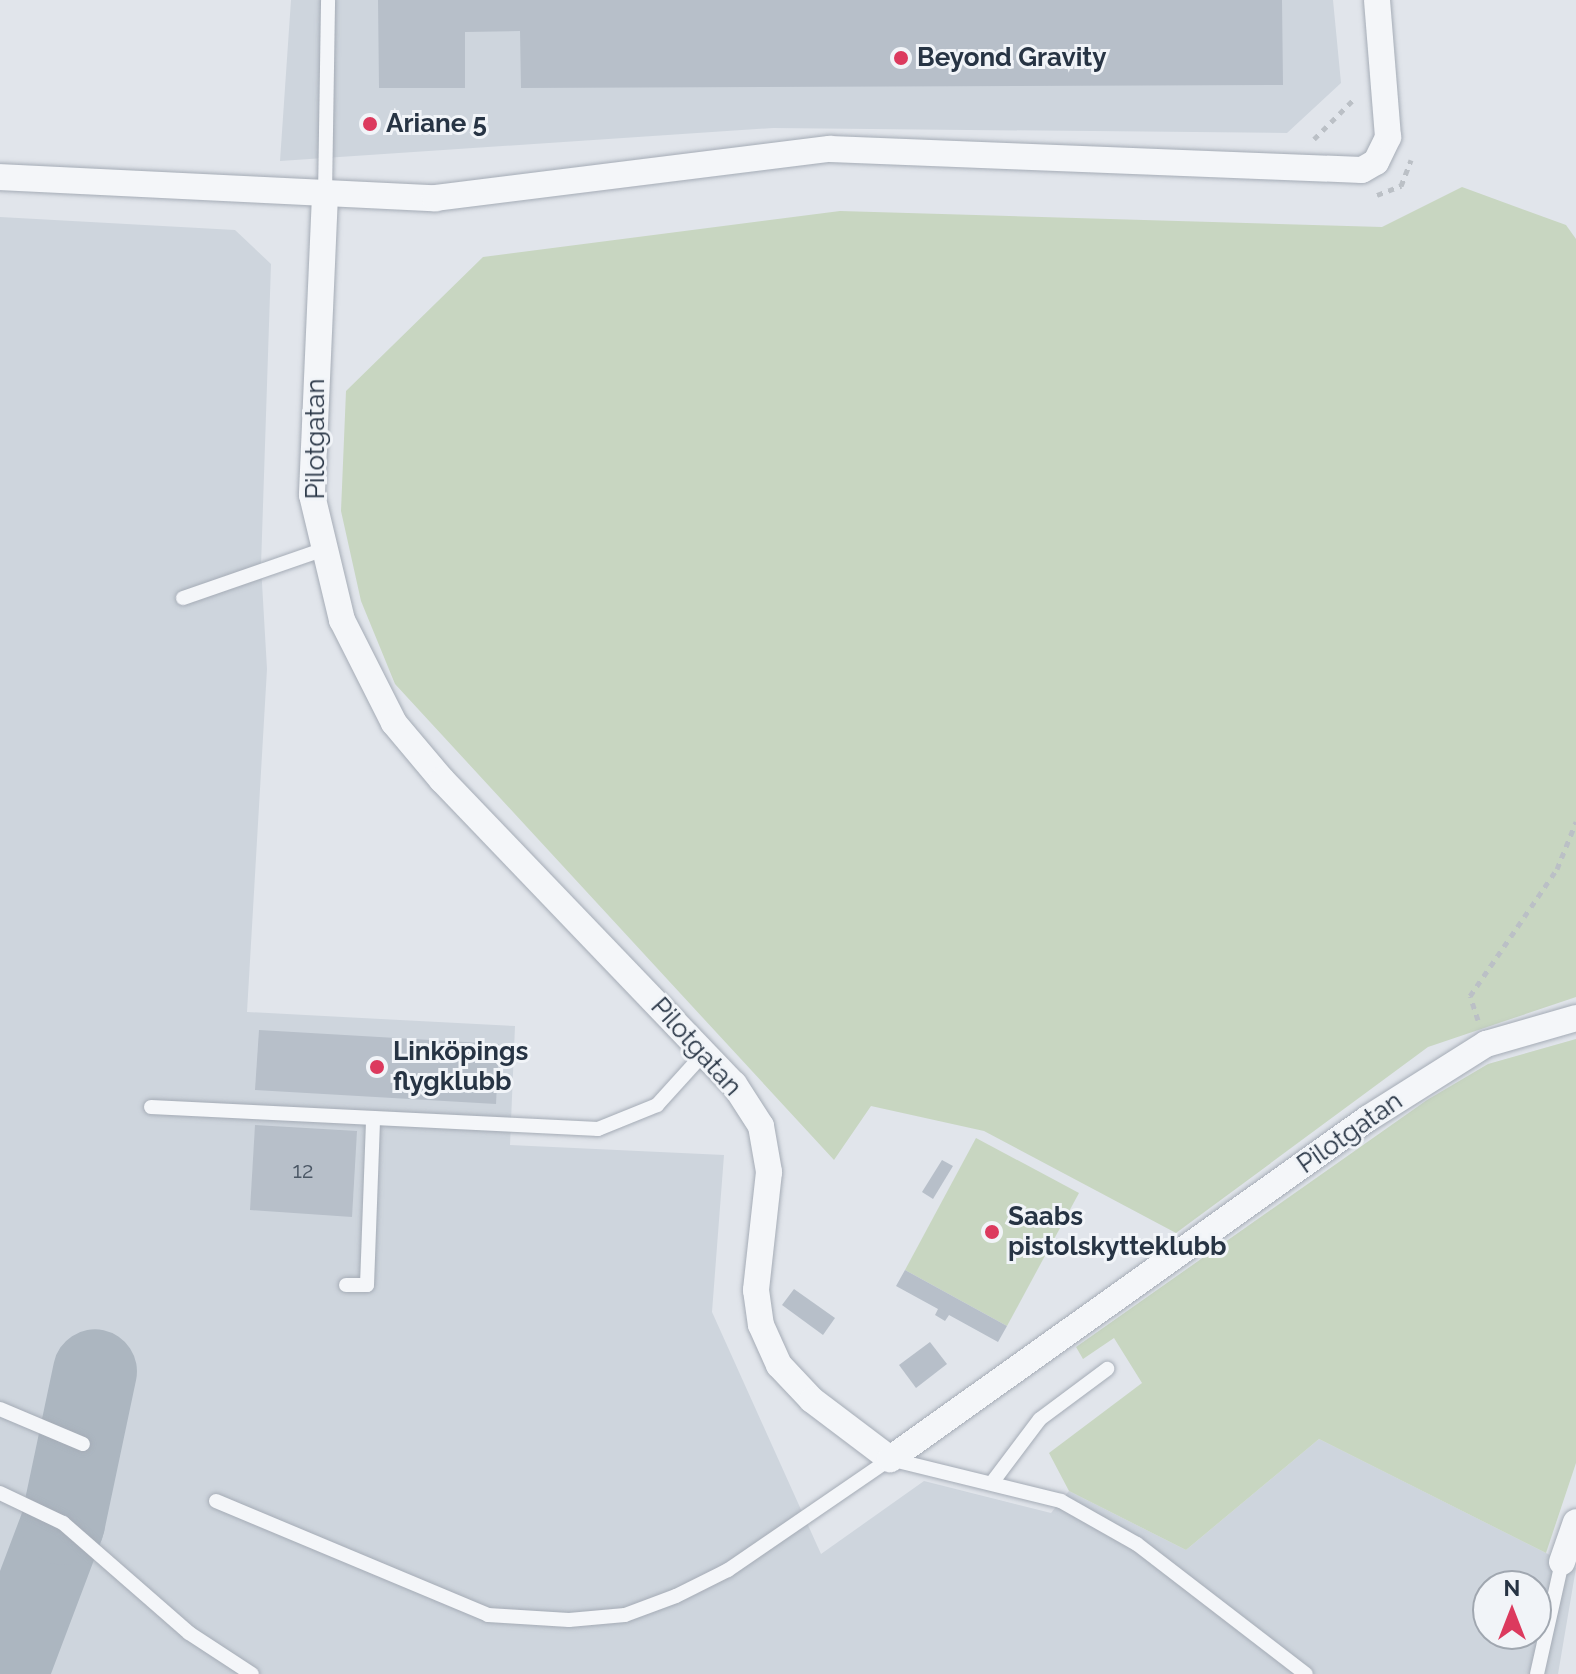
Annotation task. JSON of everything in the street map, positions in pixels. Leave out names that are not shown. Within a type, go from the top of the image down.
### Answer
[{"type":"street","points":[[0,177],[325,195],[515,193],[830,149],[1362,170],[1383,153],[1387,99],[1377,0]]},
{"type":"street","name":"Pilotgatan","points":[[325,195],[313,466],[322,550],[342,620],[394,723],[705,1052],[761,1126],[769,1172],[756,1290],[779,1365],[890,1459],[1367,1119],[1486,1044],[1576,1018]]},
{"type":"street","points":[[1562,1562],[1576,1522]]},
{"type":"lane","points":[[325,195],[328,0]]},
{"type":"lane","points":[[183,598],[322,550]]},
{"type":"lane","points":[[151,1107],[612,1126],[657,1105],[705,1052]]},
{"type":"lane","points":[[346,1285],[367,1285],[373,1118]]},
{"type":"lane","points":[[994,1480],[1040,1419],[1107,1369]]},
{"type":"lane","points":[[0,1409],[83,1444]]},
{"type":"lane","points":[[216,1501],[488,1615],[569,1620],[625,1615],[689,1590],[890,1459],[994,1480],[1061,1501],[1137,1544],[1306,1674]]},
{"type":"lane","points":[[0,1493],[63,1523],[189,1633],[252,1674]]},
{"type":"lane","points":[[1537,1674],[1562,1562]]},
{"type":"path","points":[[1304,168],[1308,144],[1359,89]]},
{"type":"path","points":[[1372,195],[1401,186],[1413,153]]},
{"type":"path","points":[[1486,1044],[1470,996],[1557,869],[1576,822]]},
{"type":"shaded area","points":[[291,0],[1333,0],[1341,83],[1287,133],[773,128],[280,161]]},
{"type":"shaded area","points":[[0,217],[235,230],[271,264],[261,566],[267,669],[247,1012],[515,1026],[510,1145],[724,1155],[712,1312],[821,1554],[924,1481],[1051,1513],[1069,1491],[1186,1550],[1319,1439],[1576,1568],[1558,1674],[0,1674]]},
{"type":"green space","points":[[1462,187],[1566,225],[1576,239],[1576,997],[1428,1047],[1176,1233],[984,1131],[871,1106],[834,1160],[395,684],[361,601],[341,511],[346,391],[483,257],[840,211],[1382,227]]},
{"type":"green space","points":[[1576,1039],[1576,1463],[1546,1553],[1319,1439],[1186,1550],[1069,1491],[1049,1453],[1142,1383],[1114,1338],[1083,1359],[1076,1347],[1427,1100],[1488,1064]]},
{"type":"green space","name":"Saabs pistolskytteklubb","points":[[976,1138],[1079,1193],[1007,1326],[905,1270]]},
{"type":"building","name":"Beyond Gravity","points":[[378,0],[1282,0],[1283,85],[521,88],[520,31],[465,32],[465,88],[379,88]]},
{"type":"building","name":"Linköpings flygklubb","points":[[259,1030],[499,1044],[496,1104],[255,1090]]},
{"type":"building","points":[[255,1125],[357,1131],[352,1217],[250,1210]]},
{"type":"building","points":[[942,1160],[953,1166],[933,1199],[922,1192]]},
{"type":"building","points":[[905,1270],[1007,1326],[998,1342],[949,1315],[945,1321],[935,1315],[938,1309],[896,1286]]},
{"type":"building","points":[[794,1289],[835,1318],[823,1335],[782,1305]]},
{"type":"building","points":[[930,1342],[947,1364],[916,1388],[899,1365]]},
{"type":"taxiway","points":[[6,1674],[63,1523],[95,1371]]},
{"type":"place","name":"Beyond Gravity","points":[[901,58]]},
{"type":"place","name":"Ariane 5","points":[[370,124]]},
{"type":"place","name":"Linköpings flygklubb","points":[[377,1067]]},
{"type":"place","name":"Saabs pistolskytteklubb","points":[[992,1232]]}]
